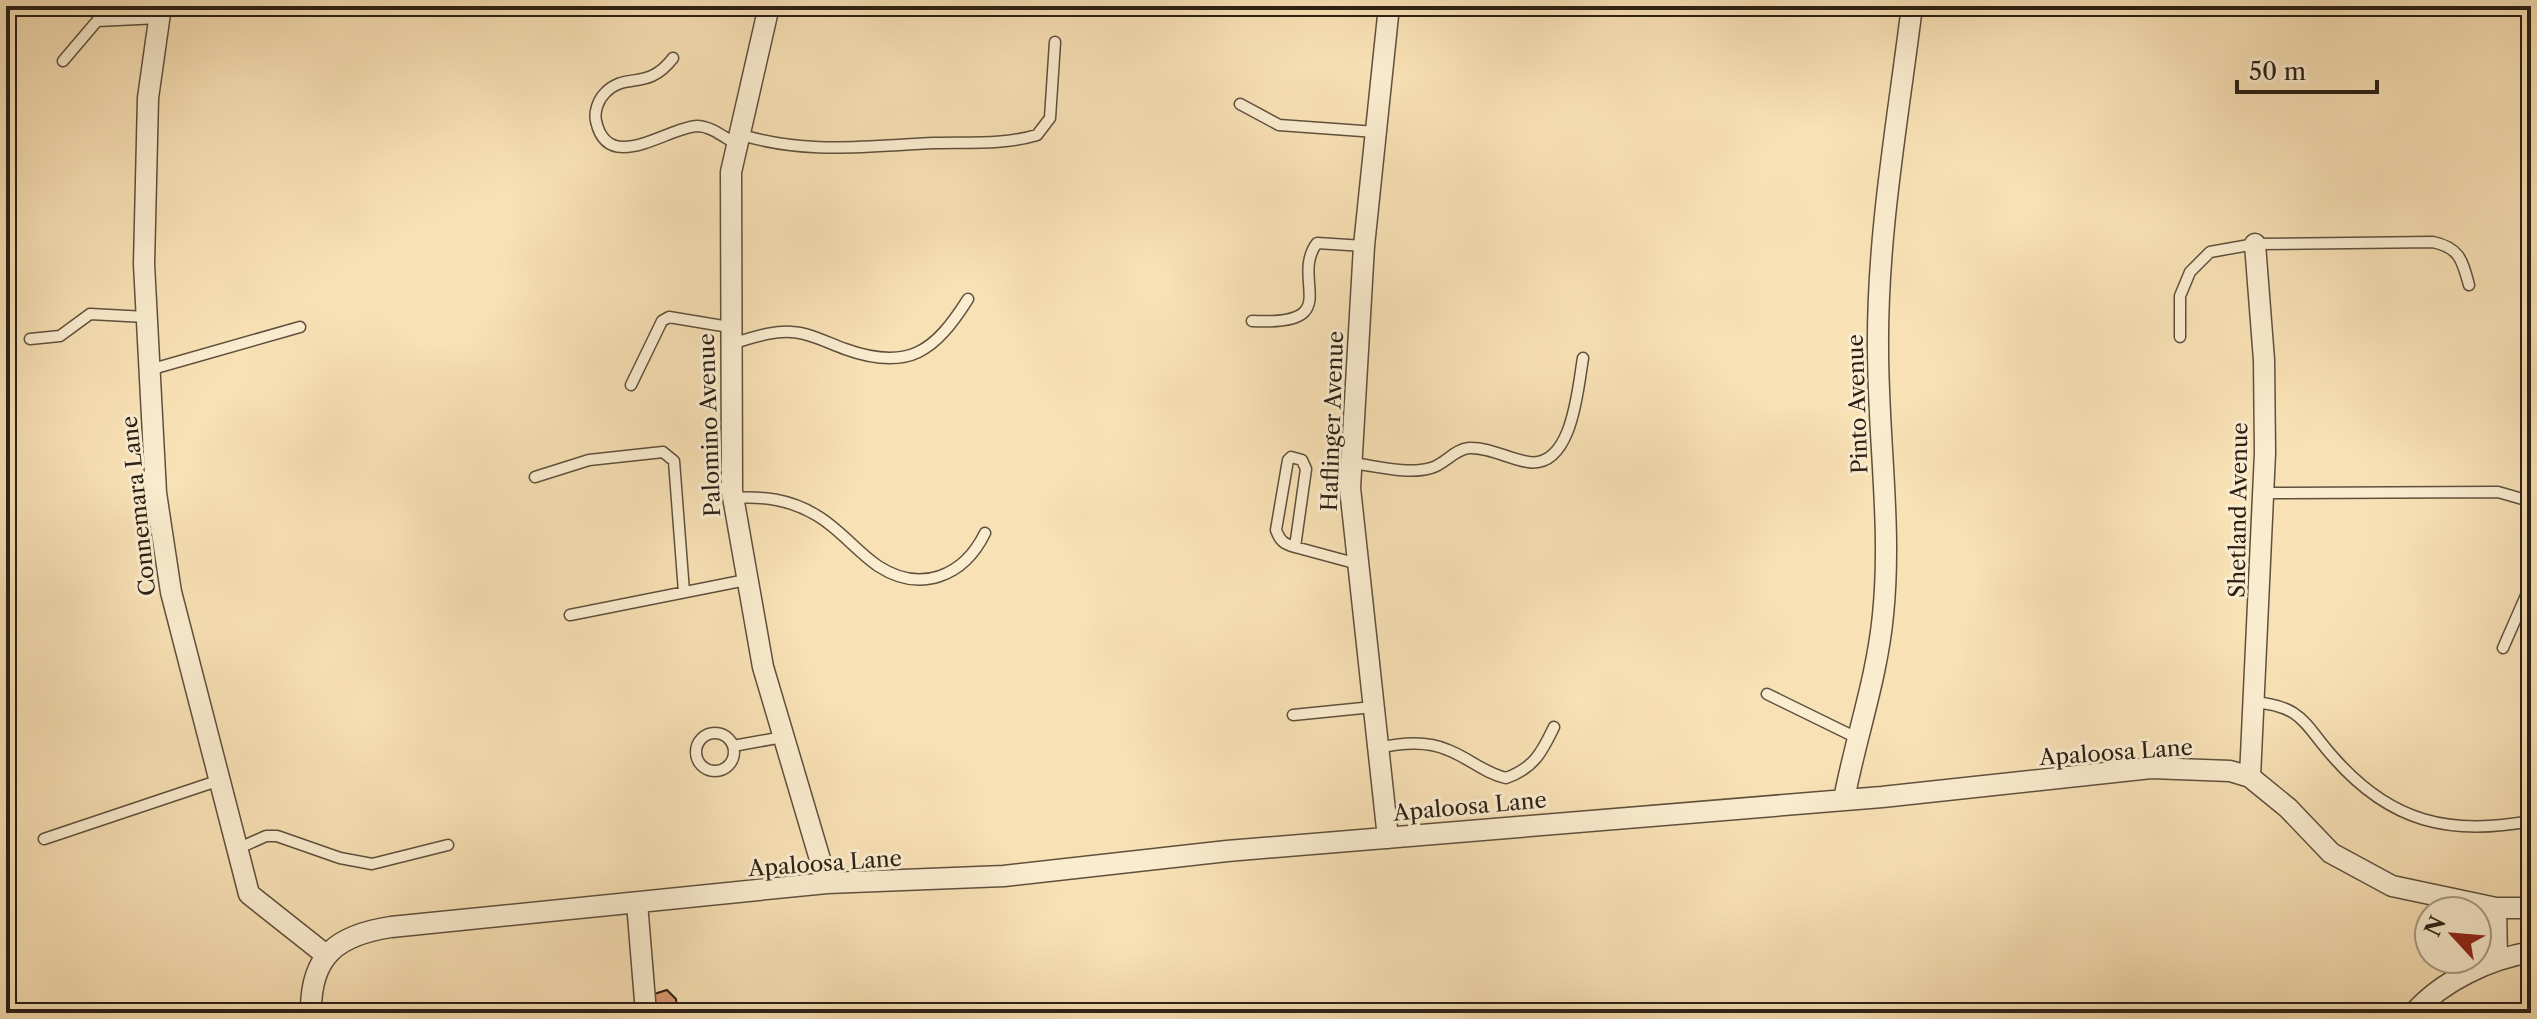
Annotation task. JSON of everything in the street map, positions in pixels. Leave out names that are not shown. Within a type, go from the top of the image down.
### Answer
[{"type":"street","name":"Palomino Avenue","points":[[769,6],[731,172],[729,335],[733,498],[763,667],[827,883]]},
{"type":"street","name":"Haflinger Avenue","points":[[1388,838],[1351,505],[1364,246],[1389,6]]},
{"type":"street","name":"Pinto Avenue","points":[[1844,799],[1872,683],[1883,613],[1884,450],[1878,312],[1888,179],[1912,6]]},
{"type":"street","name":"Connemara Lane","points":[[160,12],[150,80],[144,180],[146,317],[156,493],[171,592],[217,781],[252,897],[326,955]]},
{"type":"street","name":"Shetland Avenue","points":[[2250,777],[2264,493],[2264,360],[2255,244]]},
{"type":"street","name":"Apaloosa Lane","points":[[326,955],[346,937],[359,931],[827,883],[1004,876],[2151,768],[2230,771],[2250,777],[2278,798],[2331,853],[2361,872],[2392,886],[2496,908],[2531,908]]},
{"type":"street","points":[[637,903],[646,1013]]},
{"type":"street","points":[[2496,908],[2497,960]]},
{"type":"street","points":[[2414,1013],[2436,993],[2497,960],[2531,952]]},
{"type":"street","points":[[311,1013],[312,986],[326,955]]},
{"type":"lane","points":[[63,61],[97,21],[160,12]]},
{"type":"lane","points":[[673,58],[655,77],[614,85],[605,93],[596,112],[601,132],[610,142],[636,148],[677,130],[701,126],[737,139],[772,145],[837,149],[1027,138],[1044,129],[1050,118],[1055,42]]},
{"type":"lane","points":[[1240,104],[1279,125],[1376,132]]},
{"type":"lane","points":[[2180,337],[2180,296],[2190,272],[2210,252],[2255,244],[2433,242],[2451,246],[2460,254],[2469,285]]},
{"type":"lane","points":[[1252,321],[1291,320],[1303,313],[1308,305],[1311,254],[1317,243],[1364,246]]},
{"type":"lane","points":[[631,385],[662,321],[669,317],[729,335],[790,332],[850,351],[896,359],[910,357],[935,344],[968,299]]},
{"type":"lane","points":[[30,339],[60,336],[90,314],[146,317]]},
{"type":"lane","points":[[149,370],[300,327]]},
{"type":"lane","points":[[1352,463],[1428,469],[1444,463],[1462,449],[1473,448],[1532,463],[1544,460],[1563,441],[1572,425],[1583,358]]},
{"type":"lane","points":[[535,477],[589,460],[663,452],[670,454],[674,461],[684,592]]},
{"type":"lane","points":[[1295,547],[1306,469],[1302,460],[1291,457],[1276,530],[1285,545],[1358,564]]},
{"type":"lane","points":[[2264,493],[2498,492],[2526,500],[2531,506]]},
{"type":"lane","points":[[733,498],[776,498],[816,514],[878,566],[904,576],[936,577],[954,572],[976,552],[985,533]]},
{"type":"lane","points":[[570,615],[746,580]]},
{"type":"lane","points":[[2503,648],[2531,584]]},
{"type":"lane","points":[[1767,694],[1857,738]]},
{"type":"lane","points":[[2253,702],[2279,704],[2300,715],[2337,761],[2396,811],[2411,818],[2476,826],[2531,821]]},
{"type":"lane","points":[[1293,715],[1373,707]]},
{"type":"lane","points":[[1378,748],[1400,743],[1439,747],[1482,770],[1506,778],[1530,766],[1539,757],[1554,727]]},
{"type":"lane","points":[[733,746],[783,737]]},
{"type":"lane","points":[[44,839],[217,781]]},
{"type":"lane","points":[[236,850],[266,836],[277,836],[340,858],[372,864],[448,845]]},
{"type":"building","points":[[667,990],[676,999],[677,1008],[673,1013],[654,1013],[654,994]]},
{"type":"building","points":[[629,1003],[633,1013],[607,1013]]}]
